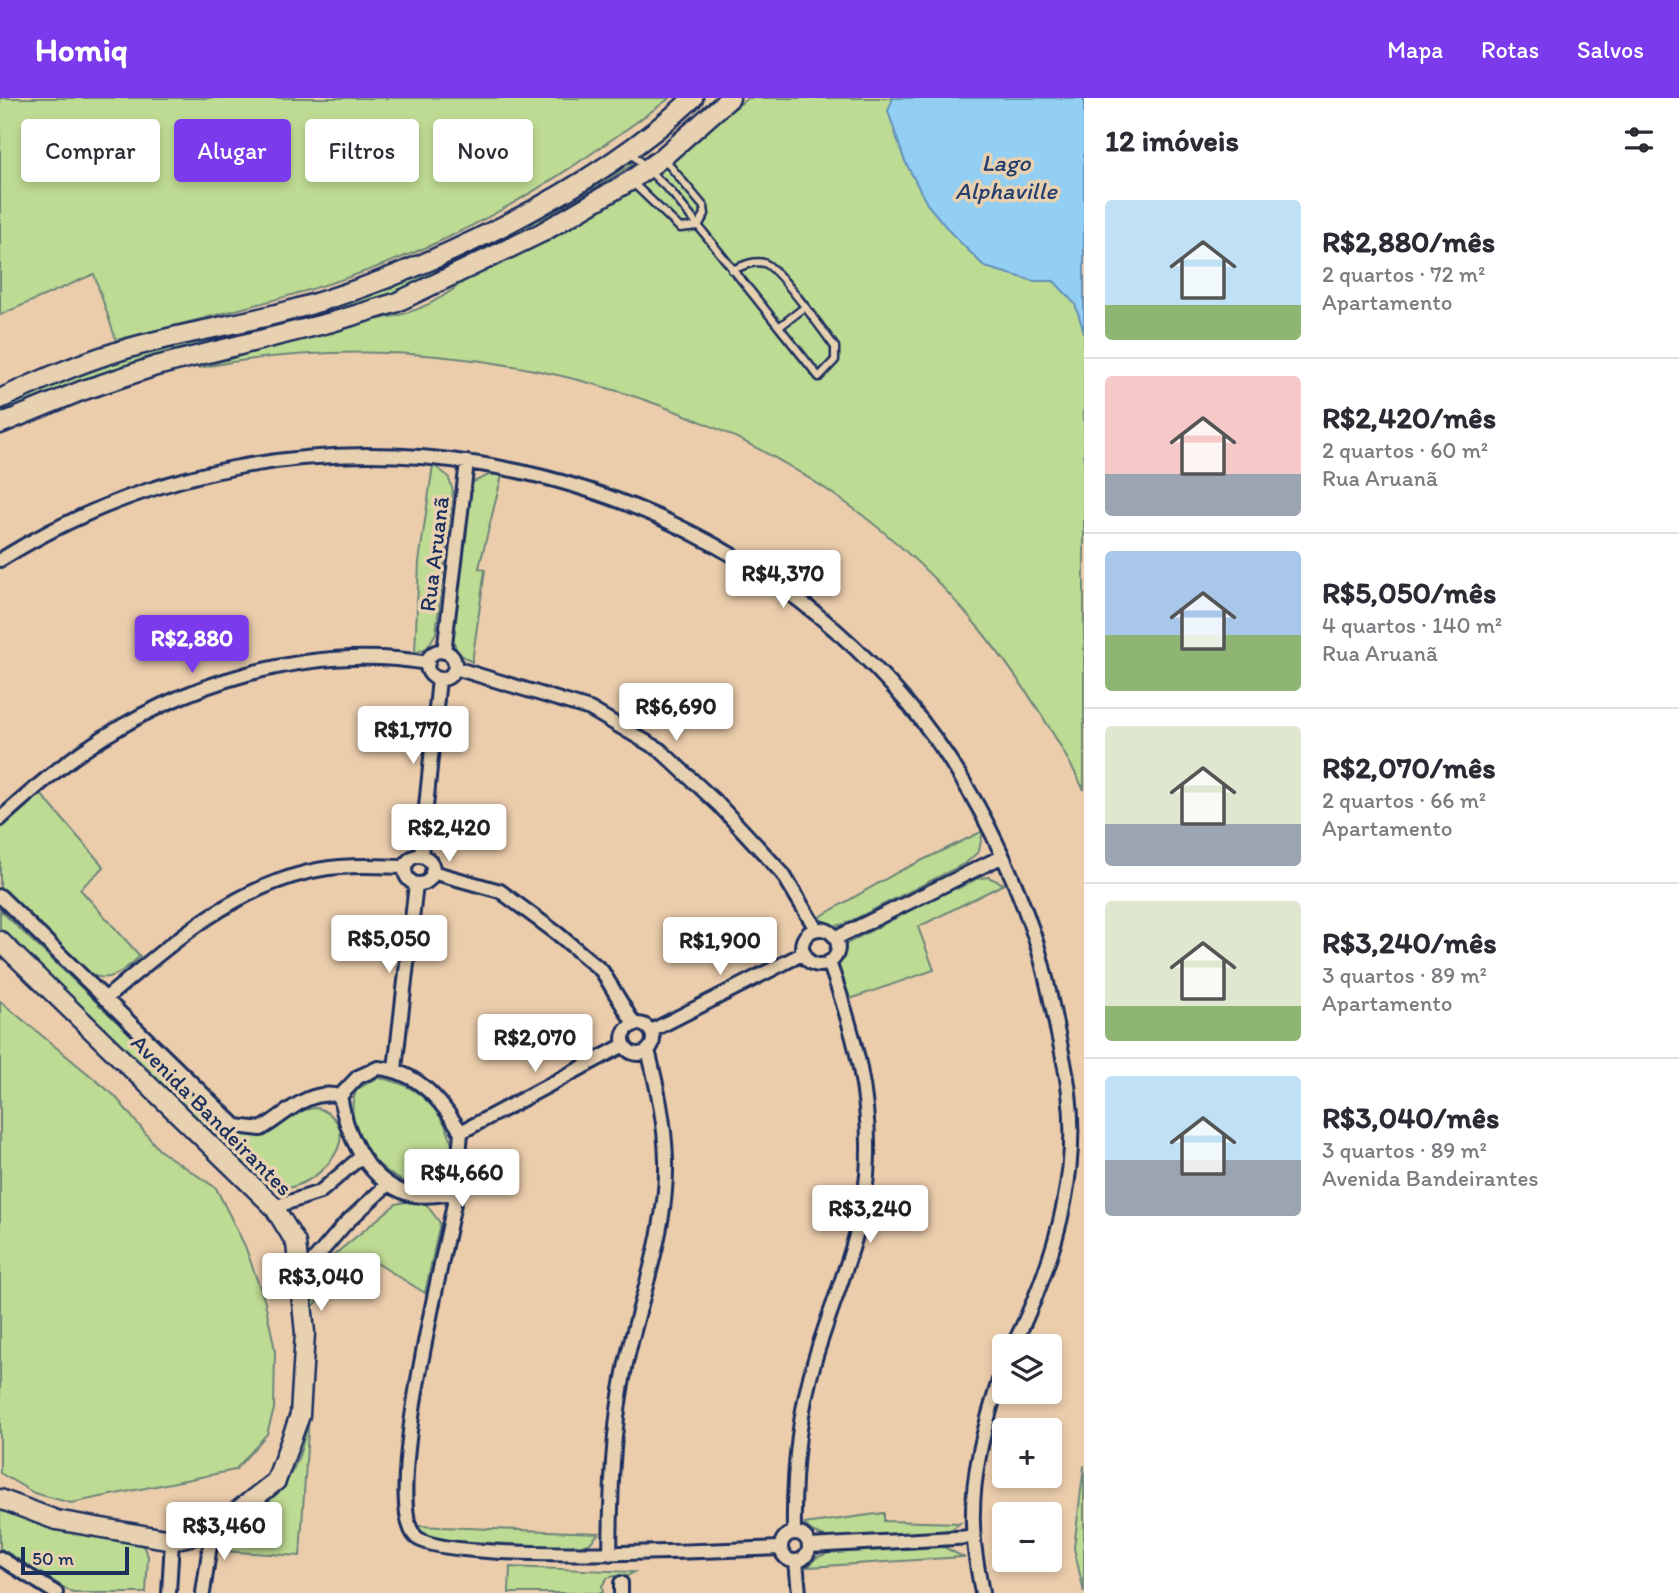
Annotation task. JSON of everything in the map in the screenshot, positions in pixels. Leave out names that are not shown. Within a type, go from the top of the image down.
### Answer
[{"type":"street","points":[[0,399],[114,352],[290,311],[442,256],[531,210],[629,150],[693,98]]},
{"type":"street","points":[[0,424],[81,391],[156,366],[332,322],[395,303],[541,233],[648,170],[730,98]]},
{"type":"street","points":[[0,559],[54,529],[131,496],[250,464],[324,455],[398,454],[519,469],[567,482],[641,509],[737,558],[784,589],[843,637],[909,706],[949,760],[990,826],[1045,969],[1070,1095],[1070,1163],[1062,1217],[1048,1269],[1018,1334]]},
{"type":"street","name":"Rua Aruanã","points":[[444,652],[467,461]]},
{"type":"street","points":[[444,652],[452,656],[455,668],[449,676],[439,679],[430,674],[428,663],[433,654],[444,652]]},
{"type":"street","points":[[0,819],[73,758],[124,725],[237,675],[342,660],[428,663]]},
{"type":"street","points":[[455,668],[590,709],[660,750],[719,805],[783,874],[817,929]]},
{"type":"street","points":[[421,856],[439,679]]},
{"type":"street","points":[[421,856],[430,862],[432,872],[426,882],[416,884],[406,877],[405,867],[411,857],[421,856]]},
{"type":"street","points":[[836,938],[1002,858]]},
{"type":"street","points":[[105,999],[183,934],[243,896],[308,872],[359,866],[405,867]]},
{"type":"street","points":[[432,872],[500,891],[548,927],[602,971],[634,1024]]},
{"type":"street","points":[[395,1069],[416,884]]},
{"type":"street","points":[[0,897],[236,1126],[261,1129],[308,1097],[328,1093],[340,1096]]},
{"type":"street","points":[[817,929],[828,930],[836,938],[837,953],[829,962],[815,964],[804,953],[804,939],[817,929]]},
{"type":"street","name":"Avenida Bandeirantes","points":[[0,941],[274,1207],[296,1243],[304,1333],[300,1415],[276,1481],[212,1531],[172,1540],[56,1520],[0,1499]]},
{"type":"street","points":[[651,1031],[804,953]]},
{"type":"street","points":[[794,1532],[793,1479],[802,1410],[818,1348],[860,1221],[867,1174],[861,1066],[854,1031],[829,962]]},
{"type":"street","points":[[610,1554],[612,1453],[624,1375],[663,1210],[666,1161],[662,1108],[648,1050],[653,1041],[651,1031],[643,1024],[634,1024],[624,1032],[624,1045]]},
{"type":"street","points":[[624,1045],[635,1054],[648,1050]]},
{"type":"street","points":[[461,1132],[624,1045]]},
{"type":"street","points":[[340,1096],[358,1077],[378,1068],[395,1069],[426,1089],[461,1132],[456,1193],[425,1330],[411,1431],[406,1519],[415,1537],[431,1545],[457,1549],[610,1554],[780,1548]]},
{"type":"street","points":[[340,1096],[344,1121],[362,1156],[388,1184],[402,1192],[427,1196],[456,1193]]},
{"type":"street","points":[[274,1207],[320,1192],[362,1156]]},
{"type":"street","points":[[298,1279],[345,1224],[388,1184]]},
{"type":"street","points":[[982,1593],[973,1537],[982,1434],[992,1403]]},
{"type":"street","points":[[203,1593],[212,1531]]},
{"type":"street","points":[[794,1532],[804,1536],[809,1546],[805,1556],[796,1561],[785,1558],[780,1548],[784,1537],[794,1532]]},
{"type":"street","points":[[809,1546],[973,1537]]},
{"type":"street","points":[[169,1593],[172,1540]]},
{"type":"street","points":[[0,1558],[55,1593]]},
{"type":"street","points":[[796,1561],[799,1593]]},
{"type":"lane","points":[[629,150],[672,193],[732,270],[819,377],[835,360],[835,347],[805,307],[768,264],[760,262],[732,270]]},
{"type":"lane","points":[[663,157],[704,206],[705,214],[698,226]]},
{"type":"lane","points":[[630,181],[680,228],[698,226]]},
{"type":"lane","points":[[779,327],[805,307]]},
{"type":"green space","points":[[0,98],[670,98],[597,150],[496,213],[427,247],[341,280],[116,340],[94,274],[0,315]]},
{"type":"green space","points":[[748,98],[1084,98],[1084,790],[1038,709],[1011,670],[982,632],[918,563],[846,503],[775,458],[699,421],[618,391],[536,370],[451,357],[366,353],[281,356],[198,368],[367,320],[407,313],[431,303],[465,280],[618,198]]},
{"type":"green space","points":[[629,160],[633,164],[525,232],[392,294],[339,313],[122,368],[0,418],[0,407],[61,380],[127,356],[285,319],[571,192],[585,190]]},
{"type":"green space","points":[[433,465],[448,476],[453,491],[436,633],[427,648],[415,653],[419,562]]},
{"type":"green space","points":[[489,475],[502,475],[479,568],[485,570],[472,662],[457,652],[452,636],[468,493],[473,482]]},
{"type":"green space","points":[[40,793],[104,867],[80,889],[140,956],[115,975],[102,978],[87,972],[0,890],[0,828]]},
{"type":"green space","points":[[983,831],[979,851],[966,863],[845,924],[833,926],[818,918],[898,872]]},
{"type":"green space","points":[[988,877],[1004,884],[918,927],[934,970],[850,999],[839,966],[846,944],[955,886],[957,889],[976,879]]},
{"type":"green space","points":[[0,910],[226,1126],[242,1134],[266,1134],[294,1115],[318,1108],[335,1119],[341,1133],[338,1148],[329,1163],[315,1176],[299,1185],[282,1188],[266,1185],[0,931]]},
{"type":"green space","points":[[0,1001],[115,1096],[159,1150],[216,1188],[245,1246],[265,1302],[275,1350],[274,1409],[267,1434],[235,1470],[71,1503],[34,1493],[0,1473]]},
{"type":"green space","points":[[377,1078],[406,1086],[429,1102],[444,1123],[452,1145],[453,1165],[445,1181],[430,1187],[407,1183],[384,1169],[366,1149],[356,1127],[354,1097],[357,1089]]},
{"type":"green space","points":[[410,1201],[426,1204],[440,1223],[425,1293],[367,1257],[313,1306],[309,1286],[317,1269],[396,1204]]},
{"type":"green space","points":[[309,1415],[300,1556],[223,1551],[226,1541],[238,1525],[273,1498],[286,1482],[299,1454]]},
{"type":"green space","points":[[1084,1465],[1084,1593],[1074,1548]]},
{"type":"green space","points":[[0,1506],[140,1540],[148,1556],[146,1593],[73,1593],[0,1548]]},
{"type":"green space","points":[[884,1513],[884,1521],[960,1523],[952,1529],[939,1532],[828,1538],[814,1533],[804,1524]]},
{"type":"green space","points":[[417,1526],[599,1533],[589,1544],[574,1547],[436,1540],[423,1534]]},
{"type":"green space","points":[[944,1547],[963,1557],[808,1567],[817,1557],[830,1553]]},
{"type":"green space","points":[[510,1567],[634,1572],[622,1579],[615,1576],[607,1578],[602,1586],[603,1593],[509,1593]]},
{"type":"water","name":"Lago Alphaville","points":[[893,98],[1084,98],[1084,332],[1075,304],[1054,281],[1034,281],[985,267],[927,204],[904,159],[888,111]]}]
